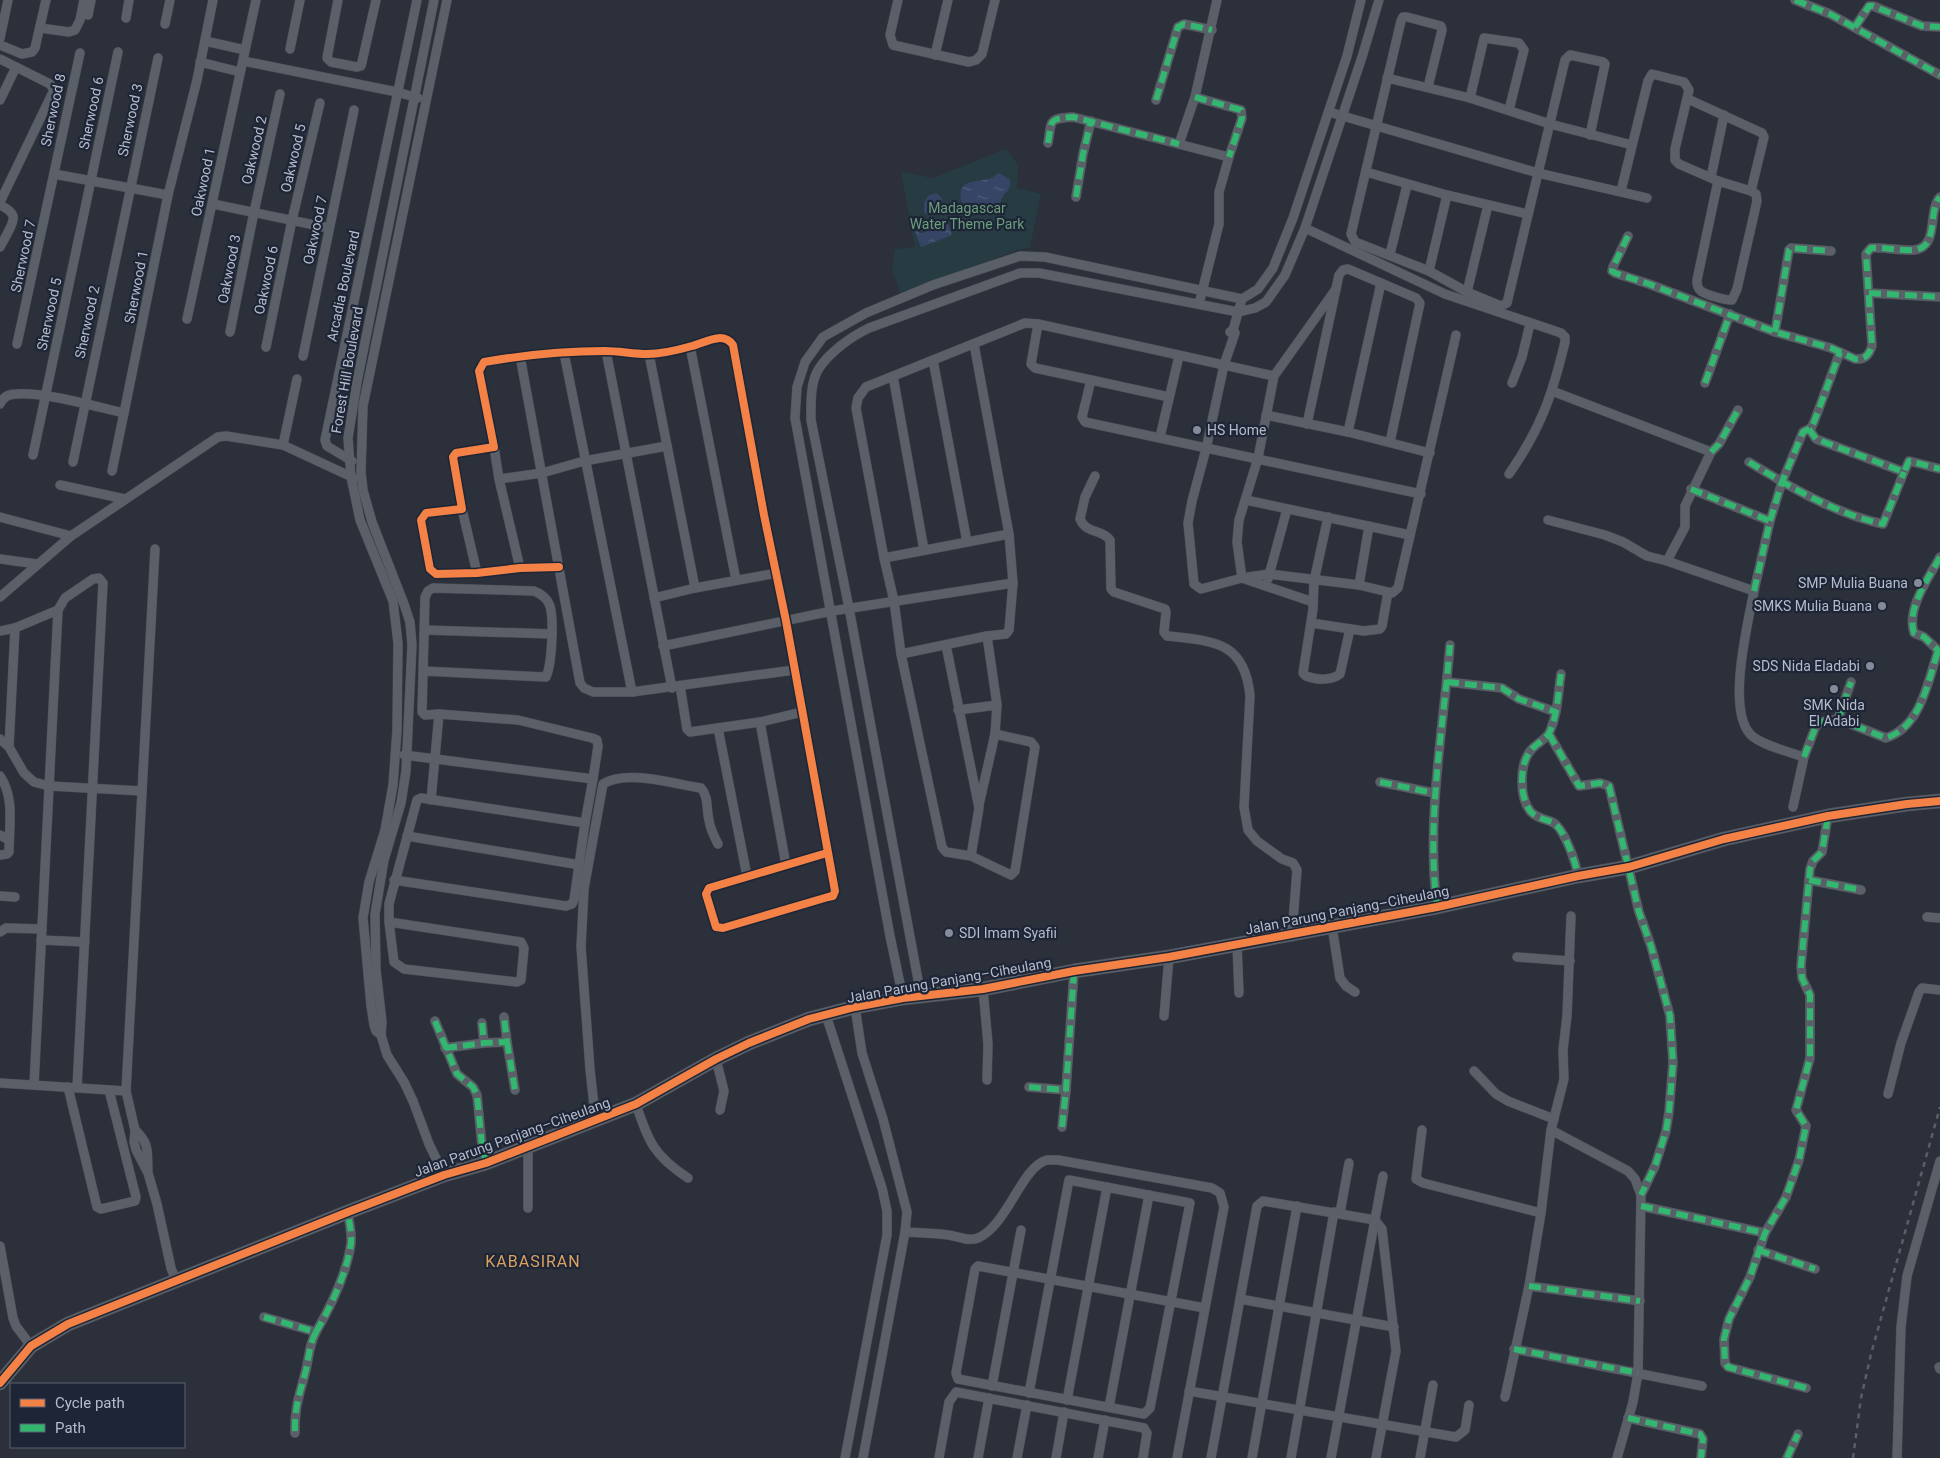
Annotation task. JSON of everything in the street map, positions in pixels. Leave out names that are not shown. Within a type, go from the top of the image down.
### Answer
[{"type":"street","points":[[0,38],[8,0]]},
{"type":"street","points":[[0,45],[22,54],[28,54],[36,48],[46,0]]},
{"type":"street","points":[[40,28],[69,32],[78,26],[84,0]]},
{"type":"street","points":[[88,15],[92,0]]},
{"type":"street","points":[[126,18],[129,0]]},
{"type":"street","points":[[165,24],[170,0]]},
{"type":"street","name":"Sherwood 1","points":[[112,471],[168,195],[213,0]]},
{"type":"street","name":"Oakwood 1","points":[[187,319],[256,0]]},
{"type":"street","points":[[290,49],[300,0]]},
{"type":"street","points":[[338,0],[327,58],[331,62],[361,66],[376,0]]},
{"type":"street","name":"Arcadia Boulevard","points":[[361,465],[327,446],[325,440],[417,0]]},
{"type":"street","name":"Forest Hill Boulevard","points":[[381,1035],[376,1031],[372,1015],[363,918],[369,882],[390,804],[396,755],[398,681],[396,616],[389,588],[371,551],[360,520],[350,477],[348,438],[357,382],[434,0]]},
{"type":"street","name":"Forest Hill Boulevard","points":[[381,1035],[382,1022],[376,970],[375,914],[384,860],[400,803],[408,756],[412,645],[410,622],[393,573],[372,522],[361,481],[363,406],[447,0]]},
{"type":"street","points":[[898,0],[890,35],[890,40],[894,45],[969,62],[976,60],[982,54],[995,0]]},
{"type":"street","points":[[935,55],[948,0]]},
{"type":"street","points":[[1179,144],[1195,97],[1218,0]]},
{"type":"street","points":[[1360,0],[1348,56],[1293,218],[1273,268],[1258,289],[1242,299],[1238,312],[1233,330],[1235,333],[1233,342],[1224,365],[1188,523],[1194,584],[1201,589],[1242,578],[1269,574],[1359,585],[1395,592],[1398,588],[1421,494],[1456,335]]},
{"type":"street","points":[[921,996],[849,608],[811,420],[811,395],[818,370],[840,346],[868,328],[1020,273],[1039,273],[1238,312],[1255,308],[1266,302],[1284,275],[1304,228],[1343,116],[1379,0]]},
{"type":"street","points":[[1795,0],[1830,14],[1855,27],[1879,43],[1940,75]]},
{"type":"street","points":[[1855,27],[1869,6],[1874,6],[1922,26],[1940,27]]},
{"type":"street","points":[[1428,87],[1442,30],[1438,24],[1404,17],[1401,21],[1387,78],[1351,234],[1355,242],[1390,254],[1429,271],[1467,292],[1502,306],[1507,303],[1567,57],[1570,55],[1603,62],[1606,67],[1590,134]]},
{"type":"street","points":[[1156,100],[1178,27],[1184,24],[1212,30]]},
{"type":"street","points":[[1470,98],[1484,38],[1519,43],[1524,50],[1509,110]]},
{"type":"street","points":[[205,41],[245,50]]},
{"type":"street","name":"Sherwood 6","points":[[91,180],[118,52]]},
{"type":"street","name":"Sherwood 8","points":[[54,174],[80,53]]},
{"type":"street","name":"Sherwood 3","points":[[130,187],[158,58]]},
{"type":"street","points":[[0,59],[50,84],[54,90],[0,204],[13,215],[13,220],[0,247]]},
{"type":"street","points":[[243,61],[397,92],[425,100]]},
{"type":"street","points":[[200,62],[240,72]]},
{"type":"street","points":[[0,100],[16,68]]},
{"type":"street","points":[[1621,191],[1650,76],[1655,74],[1684,82],[1689,90],[1688,99],[1674,157],[1679,164],[1714,179],[1751,191],[1756,194],[1758,201],[1732,300],[1701,291],[1697,280],[1714,179],[1724,115]]},
{"type":"street","points":[[1387,78],[1470,98],[1550,124],[1632,145]]},
{"type":"street","name":"Oakwood 2","points":[[254,212],[280,94]]},
{"type":"street","points":[[1195,97],[1241,110],[1242,118],[1219,192],[1219,224],[1199,304]]},
{"type":"street","points":[[1688,99],[1762,132],[1763,135],[1751,191]]},
{"type":"street","name":"Oakwood 5","points":[[292,220],[320,103]]},
{"type":"street","name":"Oakwood 7","points":[[303,356],[354,110]]},
{"type":"street","points":[[1329,112],[1376,124],[1538,173],[1647,198]]},
{"type":"street","points":[[1048,143],[1052,121],[1055,119],[1073,118],[1229,157]]},
{"type":"street","points":[[1076,197],[1091,121]]},
{"type":"street","points":[[1366,172],[1447,196],[1528,214]]},
{"type":"street","points":[[54,174],[168,195]]},
{"type":"street","name":"Sherwood 7","points":[[18,344],[54,174]]},
{"type":"street","name":"Sherwood 5","points":[[33,455],[91,180]]},
{"type":"street","points":[[1390,254],[1407,185]]},
{"type":"street","name":"Sherwood 2","points":[[72,462],[130,187]]},
{"type":"street","points":[[1429,271],[1447,196]]},
{"type":"street","points":[[1628,236],[1612,271],[1775,332],[1840,352],[1855,359],[1862,359],[1867,357],[1872,346],[1867,251],[1871,248],[1916,250],[1924,247],[1931,236],[1936,202],[1940,197]]},
{"type":"street","points":[[213,204],[329,228]]},
{"type":"street","points":[[1467,292],[1488,206]]},
{"type":"street","name":"Oakwood 3","points":[[230,332],[254,212]]},
{"type":"street","name":"Oakwood 6","points":[[266,347],[292,220]]},
{"type":"street","points":[[1304,228],[1444,294],[1561,333],[1565,342],[1545,412],[1536,432],[1509,474]]},
{"type":"street","points":[[1775,332],[1788,250],[1790,248],[1831,251]]},
{"type":"street","points":[[903,998],[795,418],[797,387],[805,362],[823,337],[866,312],[933,285],[1020,256],[1045,257],[1242,299]]},
{"type":"street","points":[[1307,424],[1339,275],[1343,270],[1348,269],[1416,298],[1420,303],[1390,442]]},
{"type":"street","points":[[1348,432],[1381,283]]},
{"type":"street","points":[[1242,578],[1237,531],[1238,520],[1258,458],[1274,376],[1336,289]]},
{"type":"street","points":[[1869,293],[1940,297]]},
{"type":"street","points":[[1705,382],[1730,314]]},
{"type":"street","points":[[995,734],[1030,742],[1035,747],[1015,872],[1011,875],[972,856],[946,852],[942,847],[901,654],[894,601],[884,558],[856,408],[858,398],[866,387],[1025,323],[1038,324],[1274,376]]},
{"type":"street","points":[[1038,324],[1032,366],[1169,397]]},
{"type":"street","points":[[1512,383],[1522,357],[1530,324]]},
{"type":"street","points":[[520,568],[499,480],[479,371],[484,362],[520,356],[564,353],[606,351],[649,354],[690,346],[721,337],[730,340],[734,345],[835,891],[833,896],[722,928],[716,927],[706,890],[827,853]]},
{"type":"street","points":[[901,654],[987,636],[1006,634],[1008,632],[1013,583],[1009,534],[974,344]]},
{"type":"street","points":[[690,346],[736,580]]},
{"type":"street","points":[[606,351],[663,646],[687,729],[694,732],[760,722],[802,712]]},
{"type":"street","points":[[1804,757],[1758,740],[1751,735],[1744,724],[1740,697],[1740,670],[1754,591],[1770,521],[1782,482],[1803,432],[1809,429],[1814,422],[1840,352]]},
{"type":"street","points":[[564,353],[584,461],[632,692]]},
{"type":"street","points":[[649,354],[695,588]]},
{"type":"street","points":[[520,356],[580,683],[584,688],[593,692],[632,692],[794,670]]},
{"type":"street","points":[[1160,437],[1178,356]]},
{"type":"street","points":[[933,360],[967,542]]},
{"type":"street","points":[[892,376],[924,550]]},
{"type":"street","points":[[283,445],[297,379]]},
{"type":"street","points":[[1090,380],[1082,417],[1085,422],[1421,494]]},
{"type":"street","points":[[1552,391],[1711,452]]},
{"type":"street","points":[[0,404],[6,396],[15,394],[46,396],[124,413]]},
{"type":"street","points":[[1667,561],[1685,527],[1684,510],[1691,489],[1711,452],[1719,444],[1738,410]]},
{"type":"street","points":[[1266,415],[1348,432],[1430,453]]},
{"type":"street","points":[[1809,429],[1816,439],[1904,472]]},
{"type":"street","points":[[0,597],[71,536],[218,437],[226,436],[283,445],[361,481]]},
{"type":"street","points":[[499,480],[542,473],[584,461],[667,446]]},
{"type":"street","points":[[477,573],[462,509],[453,457],[456,453],[494,447]]},
{"type":"street","points":[[1748,462],[1782,482],[1859,519],[1883,524],[1909,461],[1940,469]]},
{"type":"street","points":[[1095,476],[1085,497],[1080,519],[1086,528],[1105,535],[1110,540],[1111,589],[1114,592],[1164,609],[1166,612],[1164,632],[1167,636],[1214,642],[1230,650],[1240,662],[1248,679],[1250,696],[1244,807],[1248,830],[1252,835],[1282,859],[1293,863],[1297,870],[1292,934]]},
{"type":"street","points":[[60,485],[125,499]]},
{"type":"street","points":[[1691,489],[1770,521]]},
{"type":"street","points":[[1246,500],[1410,535]]},
{"type":"street","points":[[462,509],[426,513],[422,516],[421,520],[430,569],[436,574],[559,567]]},
{"type":"street","points":[[1266,586],[1287,509]]},
{"type":"street","points":[[0,517],[71,536]]},
{"type":"street","points":[[1328,517],[1314,581],[1312,624],[1303,673],[1309,677],[1326,679],[1340,674],[1350,629]]},
{"type":"street","points":[[1548,520],[1605,535],[1623,542],[1647,556],[1754,591]]},
{"type":"street","points":[[1359,585],[1370,526]]},
{"type":"street","points":[[884,558],[1009,534]]},
{"type":"street","points":[[155,549],[126,1091],[135,1130],[134,1142],[136,1150],[148,1173],[171,1268],[176,1281]]},
{"type":"street","points":[[1793,807],[1804,757],[1816,726],[1821,722],[1838,719],[1886,738],[1894,736],[1913,718],[1920,705],[1939,651],[1924,637],[1914,633],[1912,626],[1915,606],[1940,557]]},
{"type":"street","points":[[0,559],[37,564]]},
{"type":"street","points":[[654,598],[695,588],[777,573]]},
{"type":"street","points":[[34,1085],[58,610],[65,598],[94,579],[99,578],[103,583],[85,942],[72,1087],[97,1207],[101,1209],[135,1201],[136,1197],[109,1090]]},
{"type":"street","points":[[1242,578],[1314,602]]},
{"type":"street","points":[[663,646],[832,611],[1013,583]]},
{"type":"street","points":[[394,880],[566,906],[572,904],[580,865],[598,746],[597,740],[592,738],[518,720],[439,714],[426,715],[422,712],[423,671],[425,630],[425,597],[428,591],[432,588],[534,591],[543,594],[550,605],[552,634],[546,677],[423,671]]},
{"type":"street","points":[[1312,624],[1364,631],[1380,629],[1388,592]]},
{"type":"street","points":[[0,631],[15,628],[58,610]]},
{"type":"street","points":[[9,747],[15,628]]},
{"type":"street","points":[[425,630],[552,634]]},
{"type":"street","points":[[972,856],[979,808],[995,734],[997,704],[987,636]]},
{"type":"street","points":[[946,645],[979,808]]},
{"type":"street","points":[[1437,907],[1433,877],[1434,793],[1450,645]]},
{"type":"street","points":[[1561,674],[1556,712],[1550,734],[1532,748],[1527,755],[1522,780],[1524,794],[1530,811],[1538,818],[1555,824],[1573,854],[1578,876]]},
{"type":"street","points":[[1447,682],[1502,688],[1519,699],[1556,712]]},
{"type":"street","points":[[1838,719],[1851,682]]},
{"type":"street","points":[[958,710],[997,704]]},
{"type":"street","points":[[431,800],[439,714]]},
{"type":"street","points":[[760,722],[786,865]]},
{"type":"street","points":[[718,728],[748,876]]},
{"type":"street","points":[[1550,734],[1579,786],[1600,783],[1609,786],[1639,912],[1651,946],[1670,1016],[1673,1063],[1666,1131],[1650,1180],[1641,1195]]},
{"type":"street","points":[[0,739],[9,747],[24,773],[34,782],[49,786],[142,791]]},
{"type":"street","points":[[396,755],[435,758],[593,779]]},
{"type":"street","points":[[0,776],[9,796],[11,815],[9,852],[0,855]]},
{"type":"street","points":[[599,1119],[594,1106],[590,1068],[581,947],[584,889],[602,784],[620,778],[647,778],[701,788],[705,792],[711,828],[718,844]]},
{"type":"street","points":[[1380,782],[1434,793]]},
{"type":"street","points":[[389,922],[522,942],[524,948],[521,980],[517,982],[404,969],[394,962],[389,922],[389,904],[417,800],[420,798],[585,822]]},
{"type":"street","name":"Jalan Parung Panjang–Ciheulang","points":[[0,1384],[31,1346],[68,1324],[348,1212],[444,1175],[486,1163],[636,1104],[716,1059],[749,1043],[809,1019],[855,1007],[903,998],[983,988],[1074,971],[1169,957],[1437,907],[1578,876],[1630,868],[1724,840],[1828,816],[1940,801]]},
{"type":"street","points":[[1806,1388],[1728,1367],[1724,1339],[1729,1319],[1750,1277],[1765,1232],[1786,1196],[1799,1160],[1806,1130],[1805,1123],[1796,1110],[1810,1058],[1810,995],[1801,972],[1809,880],[1812,865],[1822,852],[1828,816]]},
{"type":"street","points":[[0,835],[9,840]]},
{"type":"street","points":[[407,836],[580,865]]},
{"type":"street","points":[[1809,880],[1861,890]]},
{"type":"street","points":[[0,896],[15,897]]},
{"type":"street","points":[[1505,1397],[1529,1286],[1541,1213],[1551,1130],[1564,1079],[1563,1044],[1567,1016],[1571,916]]},
{"type":"street","points":[[1927,916],[1940,918]]},
{"type":"street","points":[[1332,926],[1340,978],[1346,986],[1355,992]]},
{"type":"street","points":[[0,932],[6,928],[42,930]]},
{"type":"street","points":[[41,940],[85,942]]},
{"type":"street","points":[[1237,944],[1239,993]]},
{"type":"street","points":[[1164,1016],[1169,957]]},
{"type":"street","points":[[1517,957],[1570,961]]},
{"type":"street","points":[[1062,1127],[1074,971]]},
{"type":"street","points":[[983,988],[988,1044],[987,1080]]},
{"type":"street","points":[[1888,1094],[1901,1043],[1919,992],[1922,988],[1940,990]]},
{"type":"street","points":[[855,1007],[862,1054],[882,1118],[907,1212],[905,1232],[863,1458]]},
{"type":"street","points":[[826,1015],[882,1188],[887,1211],[886,1235],[845,1458]]},
{"type":"street","points":[[504,1016],[506,1042],[515,1090]]},
{"type":"street","points":[[435,1021],[457,1074],[473,1087],[477,1095],[482,1146],[486,1163]]},
{"type":"street","points":[[482,1023],[484,1043]]},
{"type":"street","points":[[381,1035],[387,1055],[404,1082],[429,1144],[444,1175]]},
{"type":"street","points":[[445,1048],[506,1042]]},
{"type":"street","points":[[716,1059],[724,1091],[720,1110]]},
{"type":"street","points":[[1474,1071],[1496,1094],[1508,1101],[1554,1119]]},
{"type":"street","points":[[0,1083],[126,1091]]},
{"type":"street","points":[[1030,1087],[1066,1090]]},
{"type":"street","points":[[636,1104],[646,1135],[652,1146],[668,1163],[688,1178]]},
{"type":"street","points":[[1422,1130],[1416,1179],[1418,1181],[1423,1184],[1541,1213]]},
{"type":"street","points":[[1551,1130],[1628,1171],[1635,1179],[1641,1195],[1638,1373],[1633,1402],[1617,1458]]},
{"type":"street","points":[[528,1147],[528,1208]]},
{"type":"street","points":[[905,1232],[948,1235],[971,1240],[980,1237],[990,1230],[1002,1216],[1024,1181],[1034,1169],[1045,1161],[1058,1160],[1212,1188],[1220,1193],[1224,1207],[1177,1458]]},
{"type":"street","points":[[1897,1458],[1902,1327],[1907,1276],[1940,1161]]},
{"type":"street","points":[[1291,1458],[1317,1313],[1349,1163]]},
{"type":"street","points":[[1331,1458],[1383,1176]]},
{"type":"street","points":[[1029,1392],[1050,1279],[1069,1180],[1190,1203],[1171,1302],[1150,1408],[1144,1414],[958,1379],[956,1373],[975,1269],[978,1266],[1014,1272],[1050,1279],[1130,1294],[1171,1302],[1205,1308]]},
{"type":"street","points":[[1067,1400],[1107,1187]]},
{"type":"street","points":[[1109,1408],[1149,1195]]},
{"type":"street","points":[[1211,1458],[1257,1206],[1263,1201],[1375,1220],[1382,1229],[1396,1351],[1376,1458]]},
{"type":"street","points":[[1252,1458],[1297,1206]]},
{"type":"street","points":[[1641,1206],[1765,1232]]},
{"type":"street","points":[[295,1432],[296,1403],[306,1370],[308,1351],[331,1305],[352,1241],[348,1212]]},
{"type":"street","points":[[992,1386],[1021,1230]]},
{"type":"street","points":[[0,1246],[13,1318],[16,1326],[31,1346]]},
{"type":"street","points":[[1758,1250],[1815,1269]]},
{"type":"street","points":[[1529,1286],[1640,1301]]},
{"type":"street","points":[[1240,1299],[1394,1328]]},
{"type":"street","points":[[264,1317],[316,1332]]},
{"type":"street","points":[[1514,1349],[1702,1386]]},
{"type":"street","points":[[1420,1458],[1433,1385]]},
{"type":"street","points":[[1189,1391],[1456,1438],[1465,1430],[1469,1405]]},
{"type":"street","points":[[939,1458],[949,1402],[956,1392],[1146,1429],[1143,1458]]},
{"type":"street","points":[[978,1458],[989,1398]]},
{"type":"street","points":[[1017,1458],[1027,1405]]},
{"type":"street","points":[[1056,1458],[1064,1412]]},
{"type":"street","points":[[1628,1418],[1700,1434],[1703,1439],[1701,1458]]},
{"type":"street","points":[[1098,1458],[1105,1420]]},
{"type":"street","points":[[1787,1458],[1798,1434]]},
{"type":"green space","name":"Madagascar Water Theme Park","points":[[1006,149],[1018,165],[1017,188],[1041,194],[1030,248],[1017,250],[901,295],[892,269],[895,249],[915,247],[901,172],[933,178]]},
{"type":"water","points":[[999,173],[1010,180],[1010,186],[999,205],[993,209],[984,210],[962,203],[960,196],[963,187],[971,182],[989,179]]},
{"type":"water","points":[[936,193],[941,197],[943,204],[939,212],[928,215],[924,212],[924,203],[928,196]]},
{"type":"water","points":[[946,218],[952,235],[921,247],[915,232],[918,231],[920,234],[943,225],[941,220]]},
{"type":"railway","points":[[1853,1458],[1861,1398],[1871,1354],[1940,1107]]},
{"type":"marked path","points":[[1795,0],[1830,14],[1940,75]]},
{"type":"marked path","points":[[1855,27],[1869,6],[1922,26],[1940,27]]},
{"type":"marked path","points":[[1156,100],[1178,27],[1184,24],[1212,30]]},
{"type":"marked path","points":[[1195,97],[1241,110],[1242,118],[1229,157]]},
{"type":"marked path","points":[[1048,143],[1053,122],[1073,117],[1179,144]]},
{"type":"marked path","points":[[1076,197],[1091,121]]},
{"type":"marked path","points":[[1628,236],[1613,267],[1612,271],[1615,273],[1775,332],[1831,348],[1855,359],[1861,359],[1866,356],[1872,346],[1866,254],[1871,248],[1914,250],[1922,247],[1930,236],[1936,203],[1940,197]]},
{"type":"marked path","points":[[1775,332],[1789,250],[1791,248],[1831,251]]},
{"type":"marked path","points":[[1869,293],[1940,297]]},
{"type":"marked path","points":[[1705,383],[1730,314]]},
{"type":"marked path","points":[[1754,591],[1770,521],[1782,482],[1803,432],[1811,428],[1814,422],[1840,352]]},
{"type":"marked path","points":[[1711,452],[1719,444],[1738,410]]},
{"type":"marked path","points":[[1809,429],[1816,439],[1904,472],[1909,461],[1940,469]]},
{"type":"marked path","points":[[1749,462],[1831,507],[1883,524],[1904,472]]},
{"type":"marked path","points":[[1691,489],[1770,521]]},
{"type":"marked path","points":[[1940,557],[1920,594],[1912,623],[1914,633],[1924,637],[1940,652]]},
{"type":"marked path","points":[[1437,907],[1434,874],[1434,808],[1450,645]]},
{"type":"marked path","points":[[1838,719],[1886,738],[1898,732],[1915,714],[1921,702],[1938,651]]},
{"type":"marked path","points":[[1561,674],[1553,724],[1547,736],[1527,756],[1522,781],[1527,806],[1531,812],[1538,817],[1552,822],[1561,831],[1572,855],[1578,876]]},
{"type":"marked path","points":[[1447,682],[1502,688],[1519,699],[1556,712]]},
{"type":"marked path","points":[[1804,757],[1816,726],[1821,722],[1838,719],[1851,682]]},
{"type":"marked path","points":[[1549,734],[1579,786],[1600,783],[1609,786],[1639,912],[1651,946],[1670,1016],[1673,1063],[1666,1131],[1655,1166],[1641,1195]]},
{"type":"marked path","points":[[1380,782],[1434,793]]},
{"type":"marked path","points":[[1806,1388],[1728,1367],[1725,1363],[1724,1339],[1729,1319],[1750,1277],[1765,1233],[1786,1197],[1799,1160],[1806,1126],[1796,1110],[1810,1058],[1810,995],[1802,978],[1801,966],[1810,869],[1813,861],[1822,852],[1828,816]]},
{"type":"marked path","points":[[1809,880],[1861,890]]},
{"type":"marked path","points":[[1062,1127],[1074,971]]},
{"type":"marked path","points":[[445,1048],[507,1042],[504,1017]]},
{"type":"marked path","points":[[435,1021],[457,1074],[473,1087],[477,1095],[482,1146],[486,1163]]},
{"type":"marked path","points":[[482,1023],[484,1043]]},
{"type":"marked path","points":[[507,1042],[515,1090]]},
{"type":"marked path","points":[[1029,1087],[1066,1090]]},
{"type":"marked path","points":[[1641,1206],[1765,1233]]},
{"type":"marked path","points":[[316,1332],[333,1300],[346,1266],[351,1239],[348,1212]]},
{"type":"marked path","points":[[1758,1250],[1815,1269]]},
{"type":"marked path","points":[[1529,1286],[1640,1301]]},
{"type":"marked path","points":[[264,1317],[316,1332],[298,1401],[295,1416],[295,1433]]},
{"type":"marked path","points":[[1514,1349],[1638,1373]]},
{"type":"marked path","points":[[1628,1418],[1700,1434],[1703,1439],[1701,1458]]},
{"type":"marked path","points":[[1787,1458],[1798,1434]]},
{"type":"cycle path","points":[[559,567],[436,574],[430,569],[421,520],[426,513],[462,509],[453,457],[456,453],[494,447],[479,371],[484,362],[529,355],[575,352],[664,353],[719,338],[729,341],[733,345],[835,891],[833,896],[723,928],[716,927],[706,894],[709,888],[827,853]]},
{"type":"cycle path","points":[[0,1383],[31,1346],[68,1324],[348,1212],[444,1175],[486,1163],[636,1104],[716,1059],[749,1043],[809,1019],[855,1007],[903,998],[983,989],[1074,971],[1169,957],[1437,907],[1578,876],[1629,867],[1724,839],[1828,816],[1940,801]]},
{"type":"place","name":"HS Home","points":[[1197,430]]},
{"type":"place","name":"SMP Mulia Buana","points":[[1918,583]]},
{"type":"place","name":"SMKS Mulia Buana","points":[[1882,606]]},
{"type":"place","name":"SDS Nida Eladabi","points":[[1870,666]]},
{"type":"place","name":"SMK Nida El Adabi","points":[[1834,689]]},
{"type":"place","name":"SDI Imam Syafii","points":[[949,933]]},
{"type":"district","name":"KABASIRAN","points":[[533,1261]]}]
